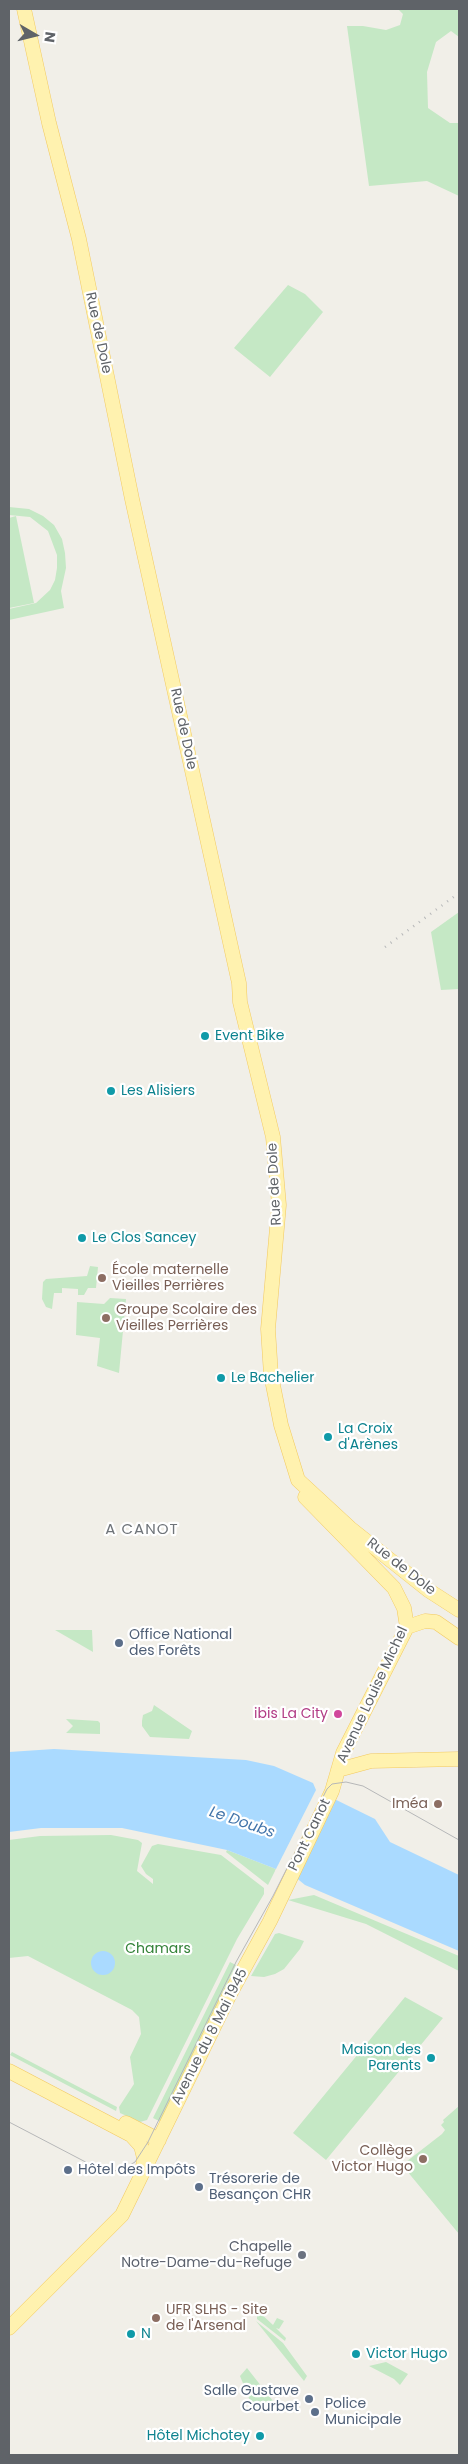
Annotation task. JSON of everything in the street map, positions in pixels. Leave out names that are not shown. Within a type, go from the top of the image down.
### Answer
[{"type":"main road","name":"Rue de Dole","points":[[24,9],[49,123],[79,240],[132,499],[239,983],[240,1002],[273,1137],[279,1205],[269,1344],[276,1409],[298,1480],[350,1528],[428,1590],[459,1610]]},
{"type":"main road","name":"Rue de Dole","points":[[290,1453],[299,1471],[320,1494],[459,1603]]},
{"type":"main road","name":"Avenue Louise Michel","points":[[298,1480],[306,1499],[399,1594],[404,1608],[407,1628],[351,1738],[338,1770]]},
{"type":"main road","points":[[407,1628],[425,1621],[436,1622],[459,1638]]},
{"type":"main road","points":[[351,1738],[354,1754],[358,1758],[371,1761]]},
{"type":"main road","points":[[338,1770],[371,1761],[459,1759]]},
{"type":"main road","name":"Pont Canot","points":[[280,1898],[332,1791],[338,1770]]},
{"type":"main road","name":"Avenue du 8 Mai 1945","points":[[9,2328],[119,2220],[229,1996],[270,1921],[280,1898]]},
{"type":"main road","points":[[9,2061],[159,2140]]},
{"type":"main road","points":[[9,2071],[131,2135],[143,2152],[142,2176]]},
{"type":"green space","points":[[398,9],[459,9],[459,37],[451,31],[436,42],[427,72],[428,108],[450,123],[459,123],[459,196],[427,181],[369,186],[347,26],[363,26],[386,30],[400,25],[403,14]]},
{"type":"green space","points":[[288,285],[305,294],[323,312],[270,377],[234,348]]},
{"type":"green space","points":[[9,507],[29,509],[43,516],[54,525],[62,539],[66,568],[61,591],[64,608],[9,620],[9,609],[36,603],[50,590],[55,580],[57,555],[48,531],[30,517],[9,515]]},
{"type":"green space","points":[[16,516],[34,603],[9,608],[9,518]]},
{"type":"green space","points":[[459,912],[459,989],[441,990],[431,932]]},
{"type":"green space","points":[[90,1266],[98,1267],[96,1288],[88,1288],[84,1295],[78,1295],[78,1289],[62,1288],[62,1293],[54,1293],[52,1309],[46,1307],[42,1299],[43,1282],[46,1279],[87,1276]]},
{"type":"green space","points":[[110,1298],[126,1299],[119,1373],[97,1366],[100,1338],[76,1335],[77,1302],[104,1304]]},
{"type":"green space","points":[[55,1630],[92,1630],[93,1652]]},
{"type":"green space","points":[[154,1705],[192,1731],[189,1739],[150,1737],[142,1726],[142,1721],[143,1715],[152,1711]]},
{"type":"green space","points":[[66,1719],[98,1721],[100,1723],[100,1734],[66,1733],[73,1726]]},
{"type":"green space","name":"Chamars","points":[[111,1835],[138,1840],[142,1843],[137,1871],[153,1884],[153,1879],[146,1874],[141,1866],[152,1846],[158,1844],[221,1855],[264,1888],[264,1894],[237,1939],[147,2120],[140,2122],[120,2113],[119,2107],[134,2084],[130,2057],[141,2034],[139,2017],[132,2010],[28,1956],[9,1958],[9,1840],[40,1836]]},
{"type":"green space","points":[[227,1850],[276,1869],[268,1885],[226,1852]]},
{"type":"green space","points":[[314,1895],[459,1956],[459,1971],[366,1924],[288,1900]]},
{"type":"green space","points":[[279,1933],[304,1941],[300,1949],[284,1969],[275,1974],[264,1977],[251,1976],[275,1934]]},
{"type":"green space","points":[[230,1962],[236,1965],[227,1987],[161,2122],[153,2118]]},
{"type":"green space","points":[[405,1997],[443,2018],[326,2160],[293,2133]]},
{"type":"green space","points":[[12,2052],[117,2107],[116,2111],[10,2055]]},
{"type":"green space","points":[[459,2106],[459,2234],[402,2165],[442,2134],[445,2130],[441,2125],[444,2122],[443,2120]]},
{"type":"green space","points":[[257,2310],[273,2325],[277,2318],[284,2321],[279,2329],[276,2328],[286,2338],[285,2341],[257,2319]]},
{"type":"green space","points":[[256,2321],[283,2343],[307,2376],[304,2381]]},
{"type":"green space","points":[[386,2362],[408,2374],[400,2385],[394,2379],[369,2366]]},
{"type":"green space","points":[[247,2368],[273,2401],[255,2413],[240,2376]]},
{"type":"water","name":"Le Doubs","points":[[54,1749],[246,1760],[274,1766],[313,1783],[316,1790],[375,1819],[390,1842],[459,1875],[459,1951],[305,1885],[294,1876],[227,1850],[122,1828],[41,1828],[9,1832],[9,1752]]},
{"type":"water","points":[[103,1951],[112,1954],[115,1963],[112,1972],[103,1975],[94,1972],[91,1963],[94,1954]]},
{"type":"pier","points":[[318,1786],[336,1797],[293,1878],[275,1871]]},
{"type":"tram line","points":[[9,2122],[99,2169],[119,2171],[135,2162],[148,2142],[236,1962],[273,1896],[327,1789],[332,1784],[346,1782],[363,1786],[459,1840]]},
{"type":"railway","points":[[385,947],[459,893]]},
{"type":"place","name":"Event Bike","points":[[205,1036]]},
{"type":"place","name":"Les Alisiers","points":[[111,1091]]},
{"type":"place","name":"Le Clos Sancey","points":[[82,1238]]},
{"type":"place","name":"École maternelle Vieilles Perrières","points":[[102,1278]]},
{"type":"place","name":"Groupe Scolaire des Vieilles Perrières","points":[[106,1318]]},
{"type":"place","name":"Le Bachelier","points":[[221,1378]]},
{"type":"place","name":"La Croix d'Arènes","points":[[328,1437]]},
{"type":"place","name":"Office National des Forêts","points":[[119,1643]]},
{"type":"place","name":"ibis La City","points":[[338,1714]]},
{"type":"place","name":"Iméa","points":[[438,1804]]},
{"type":"place","name":"Maison des Parents","points":[[431,2058]]},
{"type":"place","name":"Collège Victor Hugo","points":[[423,2159]]},
{"type":"place","name":"Hôtel des Impôts","points":[[68,2170]]},
{"type":"place","name":"Trésorerie de Besançon CHR","points":[[199,2187]]},
{"type":"place","name":"Chapelle Notre-Dame-du-Refuge","points":[[302,2255]]},
{"type":"place","name":"UFR SLHS - Site de l'Arsenal","points":[[156,2318]]},
{"type":"place","name":"N","points":[[131,2334]]},
{"type":"place","name":"Victor Hugo","points":[[356,2354]]},
{"type":"place","name":"Salle Gustave Courbet","points":[[309,2399]]},
{"type":"place","name":"Police Municipale","points":[[315,2412]]},
{"type":"place","name":"Hôtel Michotey","points":[[260,2436]]},
{"type":"district","name":"A CANOT","points":[[142,1530]]}]
